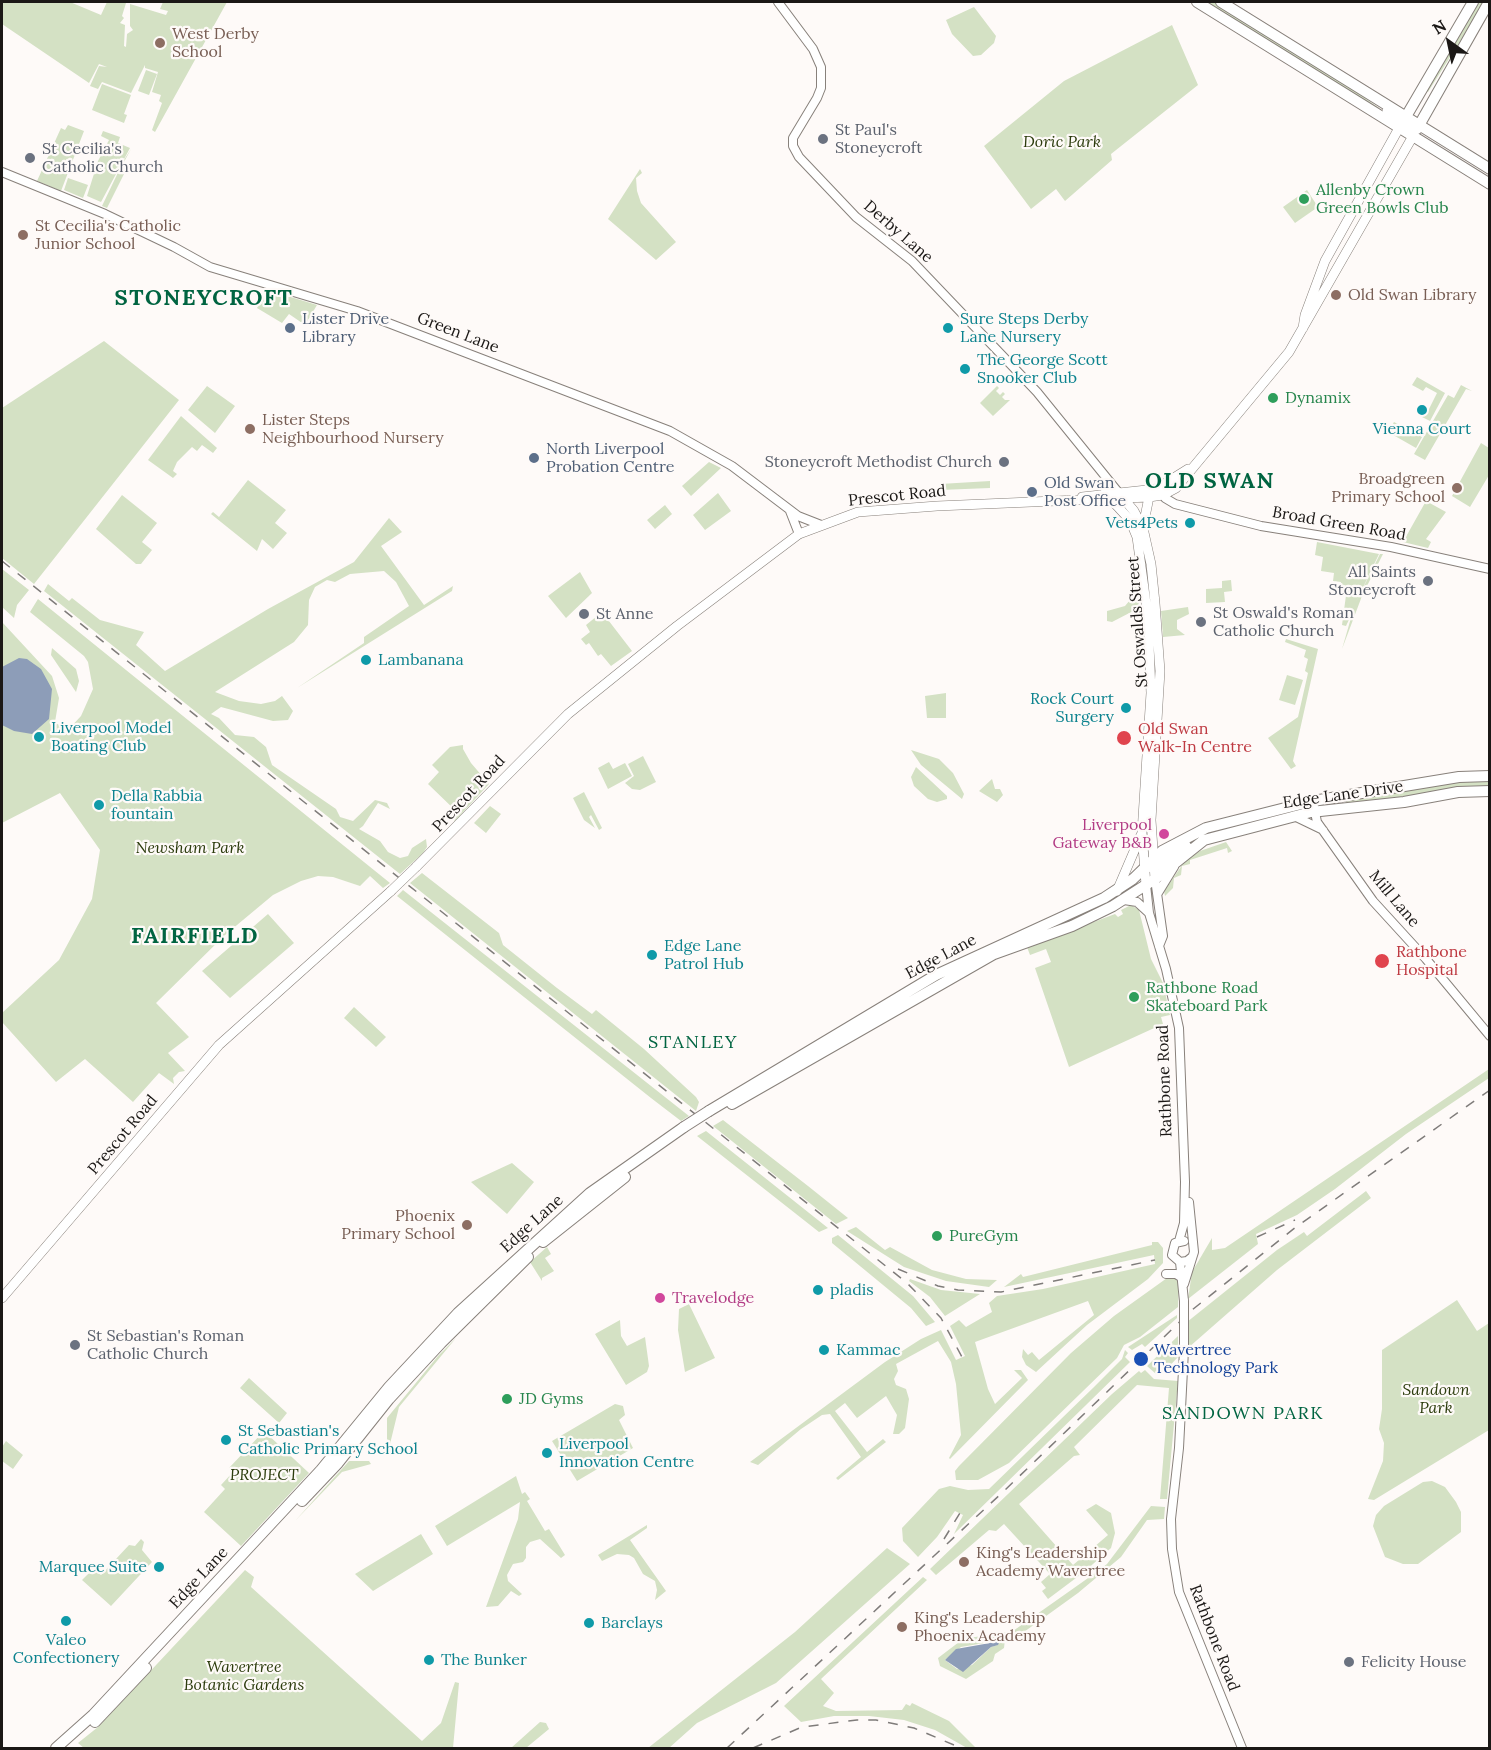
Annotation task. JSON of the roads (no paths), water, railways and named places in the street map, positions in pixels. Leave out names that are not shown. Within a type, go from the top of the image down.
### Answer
[{"type":"highway","points":[[1197,2],[1409,126],[1490,169]]},
{"type":"highway","points":[[1221,2],[1365,92],[1435,144],[1445,157],[1490,184]]},
{"type":"highway","points":[[1409,126],[1473,2]]},
{"type":"highway","points":[[1409,126],[1455,59],[1489,2]]},
{"type":"highway","name":"Edge Lane Drive","points":[[1151,865],[1171,846],[1206,828],[1317,808],[1459,777],[1490,776]]},
{"type":"highway","name":"Edge Lane Drive","points":[[1151,882],[1198,843],[1317,808],[1404,802],[1458,792],[1490,791]]},
{"type":"highway","points":[[1151,865],[1183,847],[1198,843]]},
{"type":"highway","name":"Edge Lane","points":[[884,1010],[994,954],[1072,926],[1121,895],[1151,865]]},
{"type":"highway","name":"Edge Lane","points":[[56,1749],[93,1715],[321,1470],[389,1387],[458,1313],[590,1192],[711,1114],[970,958],[1151,882]]},
{"type":"highway","points":[[970,958],[992,950],[994,954]]},
{"type":"highway","name":"Edge Lane","points":[[66,1749],[118,1699],[338,1463],[389,1400],[458,1326],[561,1227],[686,1130]]},
{"type":"main road","name":"Derby Lane","points":[[778,2],[813,49],[821,67],[821,88],[793,138],[796,152],[855,217],[912,261],[1021,375],[1093,465],[1113,494]]},
{"type":"main road","points":[[1303,328],[1305,315],[1325,261],[1370,182],[1409,126]]},
{"type":"main road","points":[[1165,489],[1183,482],[1193,465],[1281,364],[1311,318],[1409,126]]},
{"type":"main road","name":"Green Lane","points":[[2,172],[105,214],[210,267],[386,321],[670,431],[732,466],[774,496],[798,516],[802,533]]},
{"type":"main road","name":"Derby Lane","points":[[1093,465],[1113,494]]},
{"type":"main road","name":"Prescot Road","points":[[1113,494],[1149,497],[1165,489]]},
{"type":"main road","name":"Prescot Road","points":[[2,1298],[219,1045],[272,994],[441,845],[529,751],[568,714],[677,626],[802,533],[858,512],[1065,500],[1165,489]]},
{"type":"main road","name":"Broad Green Road","points":[[1165,489],[1184,506],[1288,532],[1391,548],[1490,569]]},
{"type":"main road","name":"St Oswalds Street","points":[[1113,494],[1134,511],[1143,528],[1151,564],[1160,658],[1147,801]]},
{"type":"main road","name":"St Oswalds Street","points":[[1113,494],[1130,520],[1137,537],[1148,618],[1150,693],[1147,833],[1151,882]]},
{"type":"main road","points":[[1143,528],[1149,497]]},
{"type":"main road","name":"Green Lane","points":[[790,511],[802,533]]},
{"type":"main road","points":[[798,516],[821,525]]},
{"type":"main road","name":"Mill Lane","points":[[1317,808],[1325,832],[1372,901],[1426,959],[1490,1036]]},
{"type":"main road","points":[[1293,816],[1325,832]]},
{"type":"main road","points":[[1149,912],[1137,902],[1121,895],[1147,833],[1159,843],[1171,846]]},
{"type":"main road","points":[[1158,893],[1181,857]]},
{"type":"main road","name":"Rathbone Road","points":[[1151,882],[1158,893],[1163,936],[1159,946]]},
{"type":"main road","name":"Rathbone Road","points":[[1151,882],[1149,912],[1179,1028],[1185,1182],[1184,1223],[1179,1241]]},
{"type":"main road","name":"Rathbone Road","points":[[1185,1182],[1188,1187],[1192,1246]]},
{"type":"main road","points":[[1179,1241],[1186,1241],[1192,1246],[1192,1256],[1188,1261],[1180,1262],[1174,1258],[1173,1246],[1179,1241]]},
{"type":"main road","name":"Rathbone Road","points":[[1183,1281],[1192,1256]]},
{"type":"main road","name":"Rathbone Road","points":[[1180,1262],[1184,1301],[1184,1350],[1179,1448],[1171,1519],[1172,1550],[1179,1592],[1242,1749]]},
{"type":"main road","points":[[1166,1274],[1176,1274],[1183,1281]]},
{"type":"water","points":[[19,658],[27,659],[41,669],[52,689],[49,719],[32,734],[14,731],[2,725],[2,667]]},
{"type":"water","points":[[997,1636],[1000,1641],[998,1645],[991,1647],[963,1672],[945,1660],[956,1649],[990,1643]]},
{"type":"railway","points":[[2,561],[907,1283],[941,1318],[962,1357]]},
{"type":"railway","points":[[727,1748],[1004,1491],[1192,1310],[1296,1227],[1490,1090]]},
{"type":"railway","points":[[1257,1237],[1295,1220]]},
{"type":"railway","points":[[898,1269],[938,1286],[958,1290],[1001,1292],[1155,1260]]},
{"type":"railway","points":[[944,1539],[960,1513]]},
{"type":"railway","points":[[753,1748],[802,1727],[857,1720],[876,1720],[914,1728],[961,1748]]},
{"type":"place","name":"West Derby School","points":[[160,43]]},
{"type":"place","name":"St Paul's Stoneycroft","points":[[823,139]]},
{"type":"place","name":"St Cecilia's Catholic Church","points":[[30,158]]},
{"type":"place","name":"Allenby Crown Green Bowls Club","points":[[1304,199]]},
{"type":"place","name":"St Cecilia's Catholic Junior School","points":[[23,235]]},
{"type":"place","name":"Old Swan Library","points":[[1336,295]]},
{"type":"place","name":"Lister Drive Library","points":[[290,328]]},
{"type":"place","name":"Sure Steps Derby Lane Nursery","points":[[948,328]]},
{"type":"place","name":"The George Scott Snooker Club","points":[[965,369]]},
{"type":"place","name":"Dynamix","points":[[1273,398]]},
{"type":"place","name":"Vienna Court","points":[[1422,410]]},
{"type":"place","name":"Lister Steps Neighbourhood Nursery","points":[[250,429]]},
{"type":"place","name":"North Liverpool Probation Centre","points":[[534,458]]},
{"type":"place","name":"Stoneycroft Methodist Church","points":[[1004,462]]},
{"type":"place","name":"Broadgreen Primary School","points":[[1457,488]]},
{"type":"place","name":"Old Swan Post Office","points":[[1032,492]]},
{"type":"place","name":"Vets4Pets","points":[[1190,523]]},
{"type":"place","name":"All Saints Stoneycroft","points":[[1428,581]]},
{"type":"place","name":"St Anne","points":[[584,614]]},
{"type":"place","name":"St Oswald's Roman Catholic Church","points":[[1201,622]]},
{"type":"place","name":"Lambanana","points":[[366,660]]},
{"type":"place","name":"Rock Court Surgery","points":[[1126,708]]},
{"type":"place","name":"Liverpool Model Boating Club","points":[[39,737]]},
{"type":"place","name":"Old Swan Walk-In Centre","points":[[1124,738]]},
{"type":"place","name":"Della Rabbia fountain","points":[[99,805]]},
{"type":"place","name":"Liverpool Gateway B&B","points":[[1164,834]]},
{"type":"place","name":"Edge Lane Patrol Hub","points":[[652,955]]},
{"type":"place","name":"Rathbone Hospital","points":[[1382,961]]},
{"type":"place","name":"Rathbone Road Skateboard Park","points":[[1134,997]]},
{"type":"place","name":"Phoenix Primary School","points":[[467,1225]]},
{"type":"place","name":"PureGym","points":[[937,1236]]},
{"type":"place","name":"pladis","points":[[818,1290]]},
{"type":"place","name":"Travelodge","points":[[660,1298]]},
{"type":"place","name":"St Sebastian's Roman Catholic Church","points":[[75,1345]]},
{"type":"place","name":"Kammac","points":[[824,1350]]},
{"type":"place","name":"Wavertree Technology Park","points":[[1141,1359]]},
{"type":"place","name":"JD Gyms","points":[[507,1399]]},
{"type":"place","name":"St Sebastian's Catholic Primary School","points":[[226,1440]]},
{"type":"place","name":"Liverpool Innovation Centre","points":[[547,1453]]},
{"type":"place","name":"King's Leadership Academy Wavertree","points":[[964,1562]]},
{"type":"place","name":"Marquee Suite","points":[[159,1567]]},
{"type":"place","name":"Valeo Confectionery","points":[[66,1621]]},
{"type":"place","name":"Barclays","points":[[589,1623]]},
{"type":"place","name":"King's Leadership Phoenix Academy","points":[[902,1627]]},
{"type":"place","name":"The Bunker","points":[[429,1660]]},
{"type":"place","name":"Felicity House","points":[[1349,1662]]},
{"type":"district","name":"STONEYCROFT","points":[[204,299]]},
{"type":"district","name":"OLD SWAN","points":[[1210,482]]},
{"type":"district","name":"FAIRFIELD","points":[[195,937]]},
{"type":"district","name":"STANLEY","points":[[693,1043]]},
{"type":"district","name":"SANDOWN PARK","points":[[1243,1414]]},
{"type":"park label","name":"Doric Park","points":[[1062,142]]},
{"type":"park label","name":"Newsham Park","points":[[190,848]]},
{"type":"park label","name":"Sandown Park","points":[[1436,1399]]},
{"type":"park label","name":"PROJECT","points":[[264,1475]]},
{"type":"park label","name":"Wavertree Botanic Gardens","points":[[244,1676]]}]
